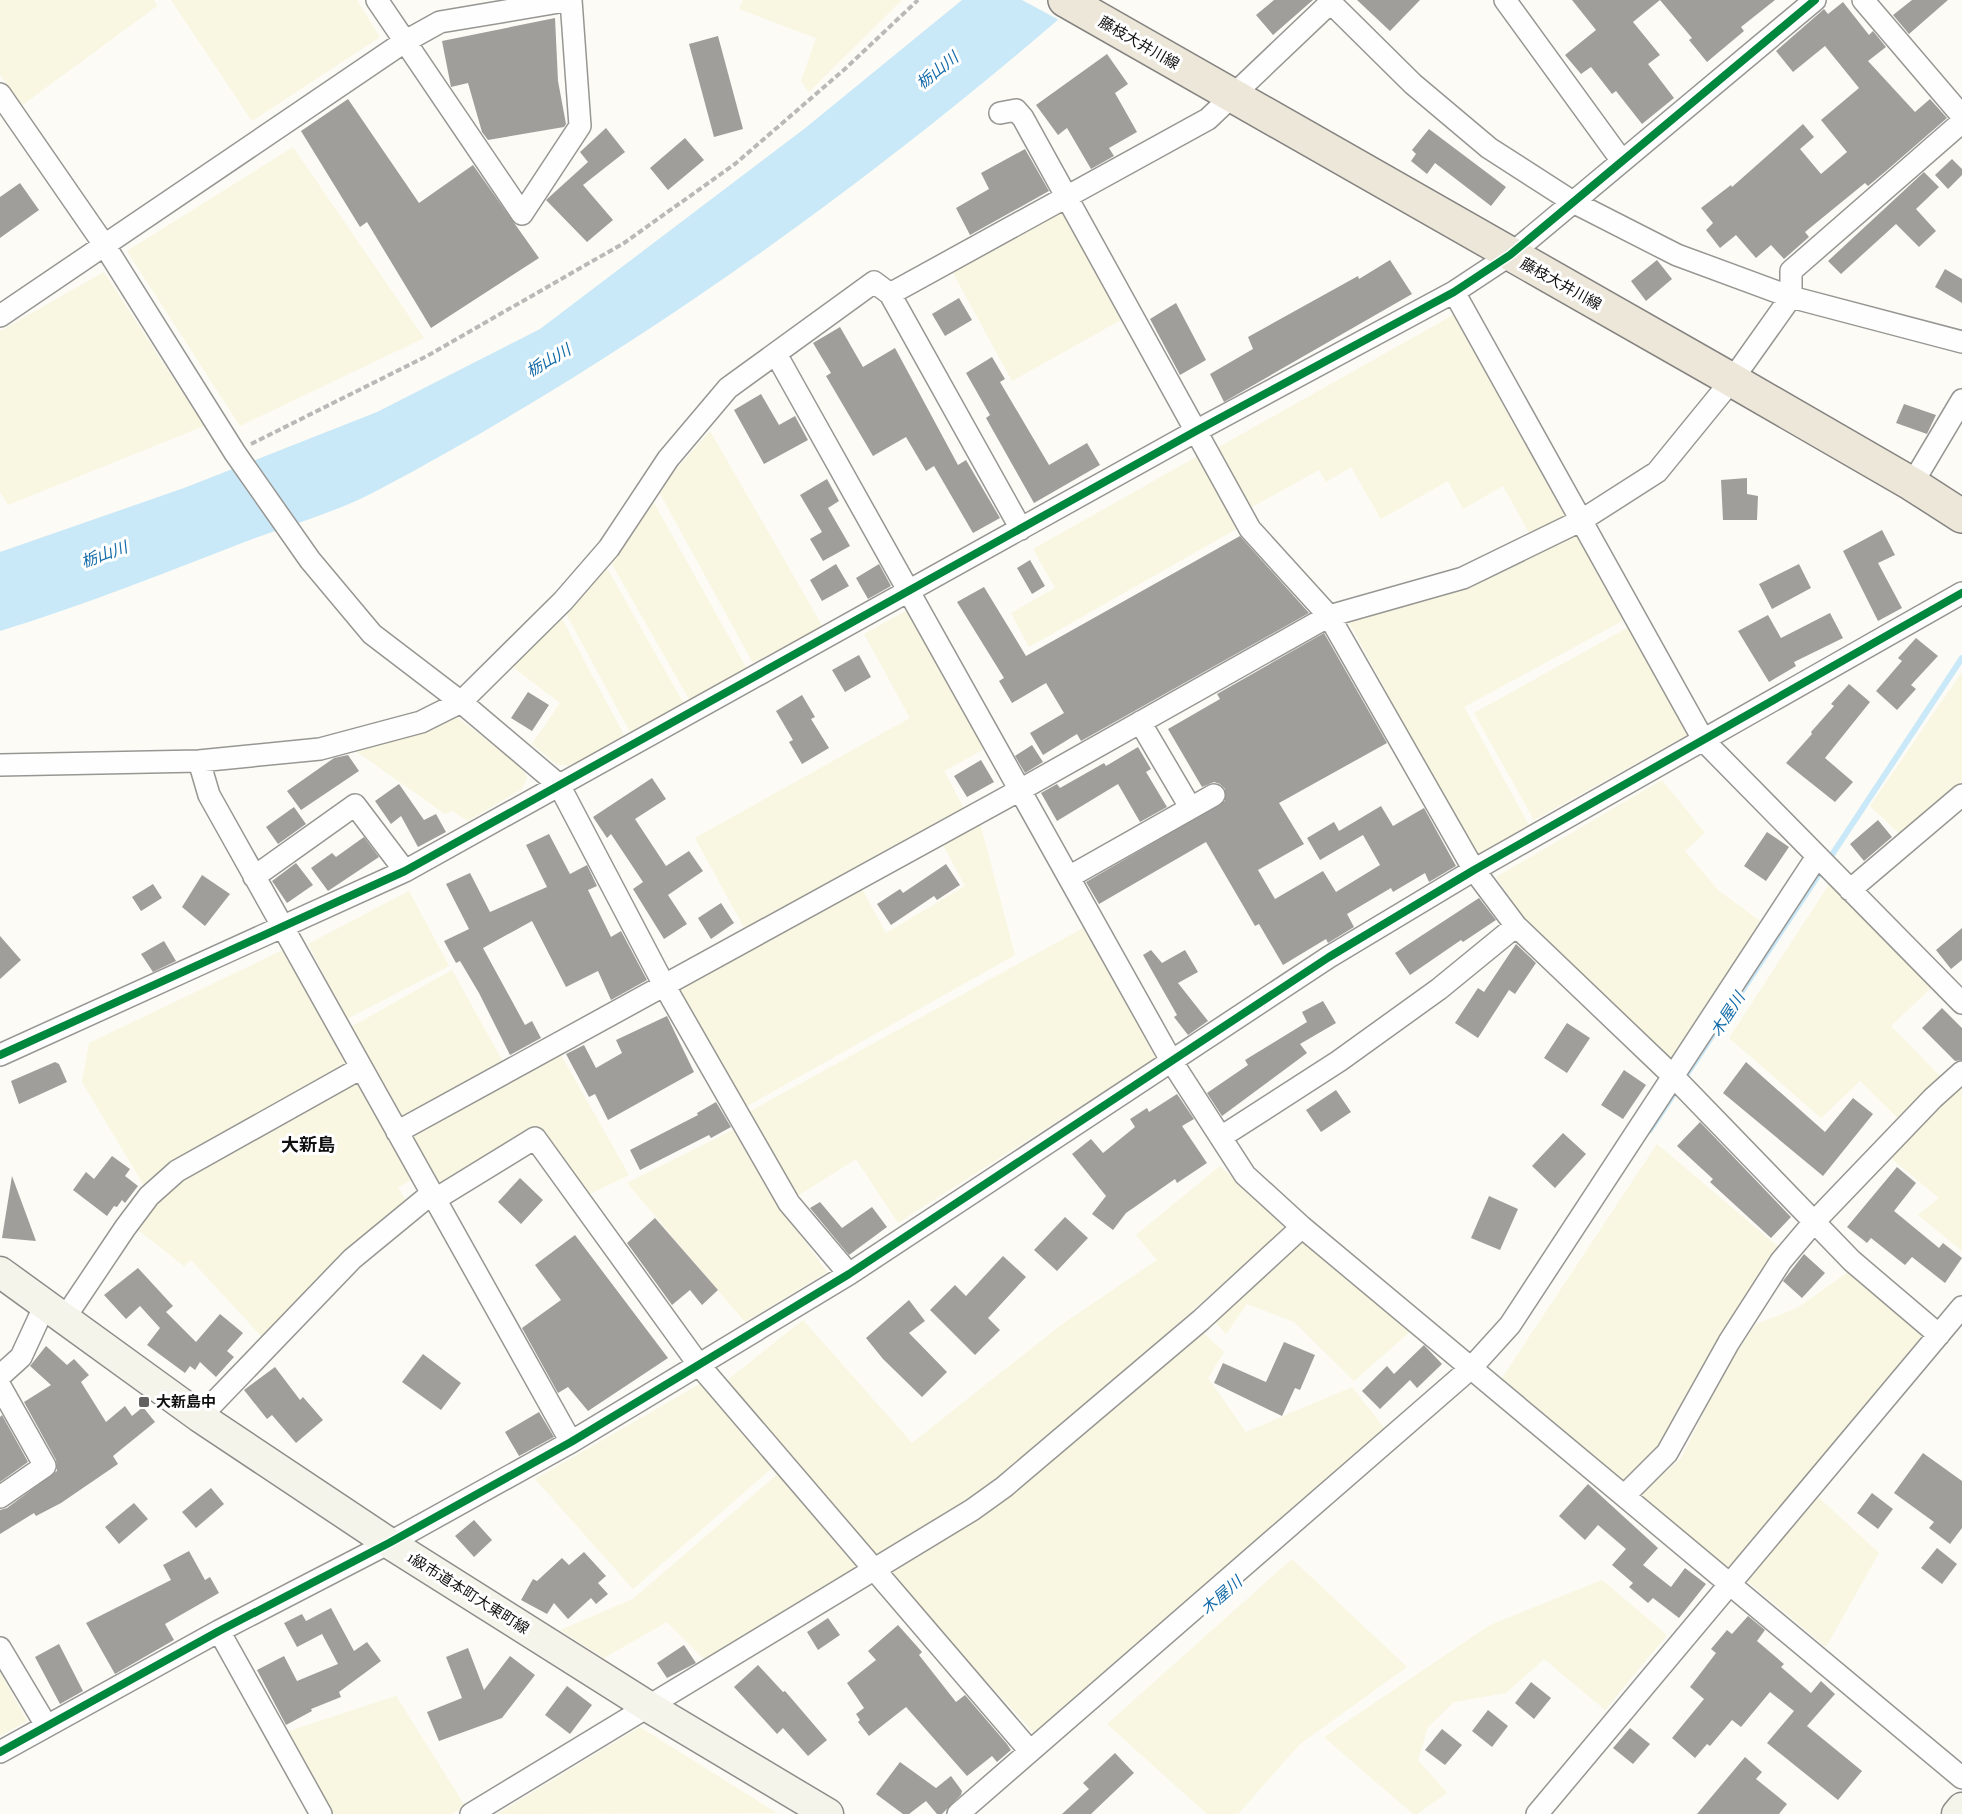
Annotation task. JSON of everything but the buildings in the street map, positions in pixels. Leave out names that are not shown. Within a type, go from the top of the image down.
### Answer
[{"type":"main road","name":"藤枝大井川線","points":[[1065,0],[1732,380],[1912,484],[1962,516]]},
{"type":"street","points":[[0,316],[404,42],[440,22],[571,0],[580,126],[522,214],[404,42],[377,0]]},
{"type":"street","points":[[1505,0],[1622,161]]},
{"type":"street","points":[[0,1055],[405,871],[911,592],[1196,431],[1454,292],[1510,255],[1815,0]]},
{"type":"street","points":[[1863,0],[1962,116]]},
{"type":"street","points":[[890,294],[1208,119],[1329,1],[1413,84],[1489,148],[1573,202],[1677,255],[1791,297],[1962,342]]},
{"type":"street","points":[[0,94],[105,246],[235,453],[310,560],[372,634],[461,702],[559,785],[664,985],[789,1203],[849,1274]]},
{"type":"street","points":[[1000,114],[1016,110],[1023,118],[1250,529],[1329,616],[1474,870],[1516,926],[1679,1082],[1852,1261],[1939,1335]]},
{"type":"street","points":[[397,1132],[1020,790],[1329,616],[1464,578],[1581,520],[1657,472],[1732,380],[1791,297],[1791,271],[1962,122]]},
{"type":"street","points":[[0,765],[199,761],[320,749],[421,722],[461,702],[563,601],[609,548],[668,459],[729,388],[874,282],[890,294],[1021,529]]},
{"type":"street","points":[[1454,292],[1704,741],[1962,1003]]},
{"type":"street","points":[[776,354],[1172,1062],[1245,1175],[1302,1227],[1732,1583],[1962,1778]]},
{"type":"street","points":[[1912,484],[1962,400]]},
{"type":"street","points":[[0,1752],[219,1632],[389,1543],[571,1442],[849,1274],[1329,957],[1474,870],[1962,593]]},
{"type":"street","points":[[1140,722],[1190,807]]},
{"type":"street","points":[[199,761],[209,795],[571,1442]]},
{"type":"street","points":[[1069,878],[1214,795]]},
{"type":"street","points":[[1850,890],[1962,795]]},
{"type":"street","points":[[254,877],[355,805],[405,871]]},
{"type":"street","points":[[958,1814],[1471,1368],[1510,1325],[1679,1082],[1823,864]]},
{"type":"street","points":[[1221,1137],[1339,1061],[1439,989],[1516,926]]},
{"type":"street","points":[[0,1376],[21,1357],[149,1196],[177,1171],[361,1068]]},
{"type":"street","points":[[1625,1495],[1667,1453],[1729,1342],[1781,1261],[1814,1222],[1933,1098],[1962,1072]]},
{"type":"street","points":[[200,1417],[352,1259],[433,1197],[535,1138],[699,1365],[1030,1751]]},
{"type":"street","points":[[471,1814],[874,1570],[1004,1487],[1201,1320],[1302,1227]]},
{"type":"street","name":"1級市道本町大東町線","points":[[0,1272],[200,1417],[389,1543],[809,1811]]},
{"type":"street","points":[[1537,1814],[1962,1307]]},
{"type":"street","points":[[0,1386],[45,1466],[0,1497]]},
{"type":"street","points":[[219,1632],[321,1814]]},
{"type":"street","points":[[0,1648],[46,1725]]},
{"type":"street","points":[[1957,1814],[1962,1808]]},
{"type":"path","points":[[235,453],[427,356],[624,243],[735,164],[846,68],[918,0]]},
{"type":"shaded area","points":[[0,0],[154,0],[157,6],[21,106],[0,74]]},
{"type":"shaded area","points":[[171,0],[357,0],[380,37],[252,121]]},
{"type":"shaded area","points":[[743,0],[902,0],[809,92],[801,81],[816,38],[739,9]]},
{"type":"shaded area","points":[[293,147],[424,338],[240,426],[127,251]]},
{"type":"shaded area","points":[[1066,206],[1128,316],[1012,381],[953,273]]},
{"type":"shaded area","points":[[104,272],[204,426],[8,505],[0,492],[0,331]]},
{"type":"shaded area","points":[[1455,314],[1568,515],[1531,536],[1503,486],[1463,509],[1448,481],[1381,519],[1351,467],[1326,482],[1319,470],[1250,508],[1217,448]]},
{"type":"shaded area","points":[[710,431],[823,627],[753,663],[658,490]]},
{"type":"shaded area","points":[[1198,456],[1238,528],[1029,647],[1011,613],[1055,588],[1033,549]]},
{"type":"shaded area","points":[[653,501],[748,671],[690,701],[609,559]]},
{"type":"shaded area","points":[[1575,530],[1624,620],[1464,707],[1529,825],[1476,857],[1347,619],[1468,589]]},
{"type":"shaded area","points":[[603,561],[684,704],[630,732],[564,610]]},
{"type":"shaded area","points":[[911,608],[988,747],[944,771],[965,810],[746,931],[695,838],[910,718],[864,634]]},
{"type":"shaded area","points":[[561,617],[624,735],[571,766],[556,764],[532,744],[560,703],[509,664]]},
{"type":"shaded area","points":[[1629,627],[1689,734],[1534,820],[1474,713]]},
{"type":"shaded area","points":[[1962,672],[1962,781],[1899,833],[1870,806]]},
{"type":"shaded area","points":[[454,715],[523,768],[527,778],[522,789],[468,821],[452,811],[445,814],[353,749]]},
{"type":"shaded area","points":[[1662,780],[1705,833],[1685,851],[1719,891],[1760,921],[1672,1063],[1530,926],[1496,877]]},
{"type":"shaded area","points":[[980,823],[1015,955],[742,1109],[675,990],[862,889],[886,933],[965,886],[942,843]]},
{"type":"shaded area","points":[[1832,880],[1935,984],[1891,1026],[1944,1080],[1903,1123],[1860,1081],[1821,1118],[1729,1038]]},
{"type":"shaded area","points":[[409,891],[449,966],[347,1019],[308,944]]},
{"type":"shaded area","points":[[1087,926],[1156,1058],[898,1223],[856,1159],[794,1198],[747,1113]]},
{"type":"shaded area","points":[[285,949],[349,1066],[146,1189],[82,1082],[89,1043]]},
{"type":"shaded area","points":[[452,970],[503,1062],[401,1118],[351,1027]]},
{"type":"shaded area","points":[[561,1055],[629,1175],[586,1196],[537,1130],[440,1183],[412,1136]]},
{"type":"shaded area","points":[[358,1080],[411,1180],[398,1188],[407,1202],[326,1271],[262,1337],[191,1260],[184,1266],[133,1226],[164,1190]]},
{"type":"shaded area","points":[[1962,1085],[1962,1251],[1918,1215],[1939,1198],[1887,1155]]},
{"type":"shaded area","points":[[735,1129],[780,1207],[827,1272],[745,1322],[627,1183]]},
{"type":"shaded area","points":[[1657,1144],[1781,1249],[1716,1342],[1663,1444],[1625,1481],[1502,1378]]},
{"type":"shaded area","points":[[1220,1166],[1286,1228],[1020,1463],[974,1500],[873,1556],[725,1382],[803,1320],[912,1443],[1061,1325],[1157,1260],[1136,1235]]},
{"type":"shaded area","points":[[1302,1235],[1413,1329],[1354,1381],[1294,1322],[1247,1304],[1226,1334],[1212,1318]]},
{"type":"shaded area","points":[[1851,1270],[1927,1339],[1728,1569],[1641,1495],[1681,1458],[1726,1368],[1756,1324],[1797,1308]]},
{"type":"shaded area","points":[[1199,1329],[1224,1352],[1208,1378],[1246,1432],[1352,1387],[1385,1429],[1034,1733],[887,1573]]},
{"type":"shaded area","points":[[700,1384],[772,1468],[633,1589],[535,1479]]},
{"type":"shaded area","points":[[780,1472],[859,1563],[857,1572],[708,1663],[667,1622],[604,1658],[560,1630],[633,1599]]},
{"type":"shaded area","points":[[1816,1495],[1879,1553],[1826,1647],[1746,1580]]},
{"type":"shaded area","points":[[1292,1559],[1407,1667],[1300,1744],[1238,1814],[1207,1814],[1107,1724]]},
{"type":"shaded area","points":[[1602,1580],[1667,1635],[1605,1710],[1544,1659],[1506,1693],[1454,1702],[1428,1727],[1418,1760],[1447,1793],[1417,1814],[1413,1814],[1324,1737],[1490,1625]]},
{"type":"shaded area","points":[[0,1672],[27,1721],[0,1736]]},
{"type":"shaded area","points":[[396,1696],[465,1806],[452,1814],[331,1814],[283,1733]]},
{"type":"shaded area","points":[[640,1727],[777,1813],[497,1814]]},
{"type":"water","name":"栃山川","points":[[962,0],[1081,0],[916,136],[744,264],[565,383],[473,437],[349,504],[95,599],[0,631],[0,552],[184,488],[377,412],[540,329],[804,129]]},
{"type":"pier","points":[[1022,0],[1084,0],[1061,21]]},
{"type":"waterway","name":"木屋川","points":[[1650,1130],[1962,658]]},
{"type":"cycle path","points":[[0,1055],[405,871],[1196,431],[1454,292],[1510,255],[1815,0]]},
{"type":"cycle path","points":[[0,1752],[219,1631],[389,1543],[571,1442],[849,1274],[1329,957],[1474,870],[1962,593]]},
{"type":"place","name":"大新島中","points":[[144,1402]]},
{"type":"district","name":"大新島","points":[[308,1145]]}]
